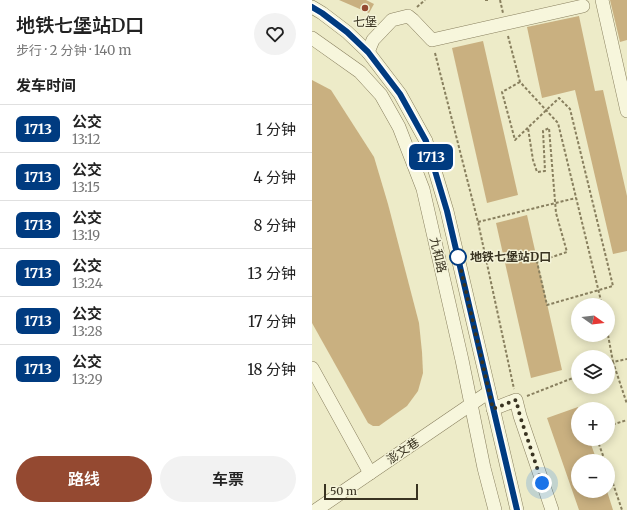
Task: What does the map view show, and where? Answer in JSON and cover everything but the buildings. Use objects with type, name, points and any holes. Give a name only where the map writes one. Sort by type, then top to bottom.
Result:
[{"type":"street","points":[[602,0],[627,111]]},
{"type":"street","points":[[368,52],[373,40],[392,20],[408,16],[432,40],[583,6]]},
{"type":"street","name":"九和路","points":[[312,7],[347,32],[368,52],[400,94],[426,141],[447,211],[517,510]]},
{"type":"street","name":"九和路","points":[[312,38],[360,72],[381,95],[398,126],[423,189],[462,360],[484,468],[495,510]]},
{"type":"street","points":[[312,368],[370,473]]},
{"type":"street","name":"澎文巷","points":[[316,510],[489,392]]},
{"type":"street","points":[[493,409],[516,400],[552,510]]},
{"type":"path","points":[[505,23],[520,82],[558,123],[600,298]]},
{"type":"path","points":[[432,40],[478,222],[516,400],[571,379]]},
{"type":"path","points":[[520,82],[502,92],[515,140],[559,98],[570,109],[613,286],[547,305],[537,262],[567,252],[556,213],[549,128],[543,131],[545,171],[537,172],[533,160],[528,128]]},
{"type":"path","points":[[478,222],[576,198]]},
{"type":"path","points":[[615,362],[627,359]]},
{"type":"path","points":[[615,368],[627,404]]},
{"type":"path","points":[[615,424],[627,420]]},
{"type":"path","points":[[615,490],[622,510]]},
{"type":"bus line","name":"1713","points":[[312,7],[347,32],[368,52],[400,94],[426,141],[447,211],[517,510]]},
{"type":"place","name":"七堡","points":[[365,8]]},
{"type":"place","name":"地铁七堡站D口","points":[[458,257]]},
{"type":"route","points":[[458,257],[493,409],[516,400],[542,483]]}]
